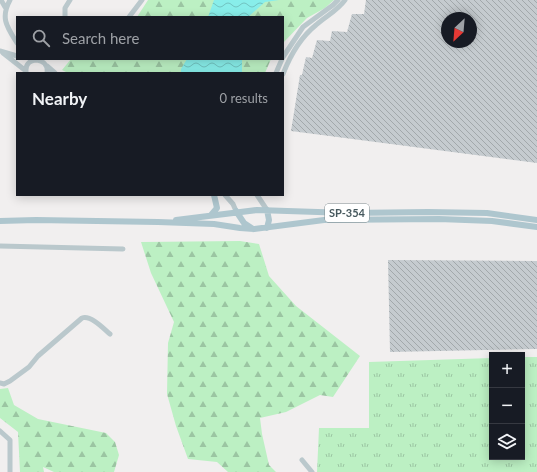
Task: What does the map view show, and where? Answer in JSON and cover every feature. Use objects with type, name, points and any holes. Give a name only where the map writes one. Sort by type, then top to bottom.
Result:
[{"type":"main road","points":[[210,215],[217,208],[214,196]]},
{"type":"main road","points":[[267,210],[269,220],[267,228]]},
{"type":"main road","name":"SP-354","points":[[158,222],[236,211],[267,210],[348,213],[487,213],[537,220]]},
{"type":"main road","points":[[236,211],[244,223],[254,229]]},
{"type":"main road","name":"SP-354","points":[[0,221],[36,220],[158,222],[214,224],[254,229],[324,220],[439,219],[492,221],[537,227]]},
{"type":"street","points":[[1,0],[5,7]]},
{"type":"street","points":[[10,0],[5,7],[4,19],[15,39]]},
{"type":"street","points":[[65,16],[65,8],[70,0]]},
{"type":"street","points":[[130,16],[142,0]]},
{"type":"street","points":[[284,55],[303,27],[333,6],[338,0]]},
{"type":"street","points":[[284,72],[288,61],[303,39],[317,24],[340,7],[344,0]]},
{"type":"street","points":[[2,52],[16,56]]},
{"type":"street","points":[[2,52],[26,72]]},
{"type":"street","points":[[26,72],[29,60],[40,60],[54,72]]},
{"type":"street","points":[[276,72],[281,60]]},
{"type":"street","points":[[46,66],[47,72]]},
{"type":"street","points":[[227,196],[236,211]]},
{"type":"street","points":[[258,196],[267,210]]},
{"type":"street","points":[[0,246],[123,249]]},
{"type":"street","points":[[0,383],[4,384],[10,381],[29,367],[38,356],[82,318],[86,317],[92,319],[110,334]]},
{"type":"street","points":[[0,431],[10,440],[10,472]]},
{"type":"street","points":[[302,460],[312,472]]},
{"type":"green space","points":[[148,0],[334,0],[325,8],[307,18],[284,42],[284,16],[138,16]]},
{"type":"green space","points":[[70,60],[271,60],[265,72],[66,72],[62,70]]},
{"type":"green space","points":[[240,241],[259,244],[269,276],[296,306],[360,356],[333,397],[320,395],[286,412],[260,418],[269,465],[276,472],[228,472],[217,462],[188,459],[176,426],[167,394],[168,343],[174,322],[151,273],[141,242]]},
{"type":"green space","points":[[525,357],[537,357],[537,472],[317,472],[319,428],[369,428],[369,362],[489,358],[489,460],[525,460]]},
{"type":"green space","points":[[8,388],[14,405],[38,419],[106,433],[115,442],[119,455],[114,472],[54,472],[43,467],[44,472],[20,472],[18,432],[0,418],[0,389]]},
{"type":"water","points":[[214,0],[279,0],[265,2],[249,16],[208,16]]},
{"type":"water","points":[[186,60],[242,60],[242,72],[181,72],[181,69]]},
{"type":"building","points":[[366,0],[537,0],[537,163],[291,131],[300,75],[302,75],[306,57],[312,58],[317,40],[330,41],[332,31],[347,32],[352,14],[364,14]]},
{"type":"building","points":[[388,260],[537,261],[537,349],[390,352]]}]
